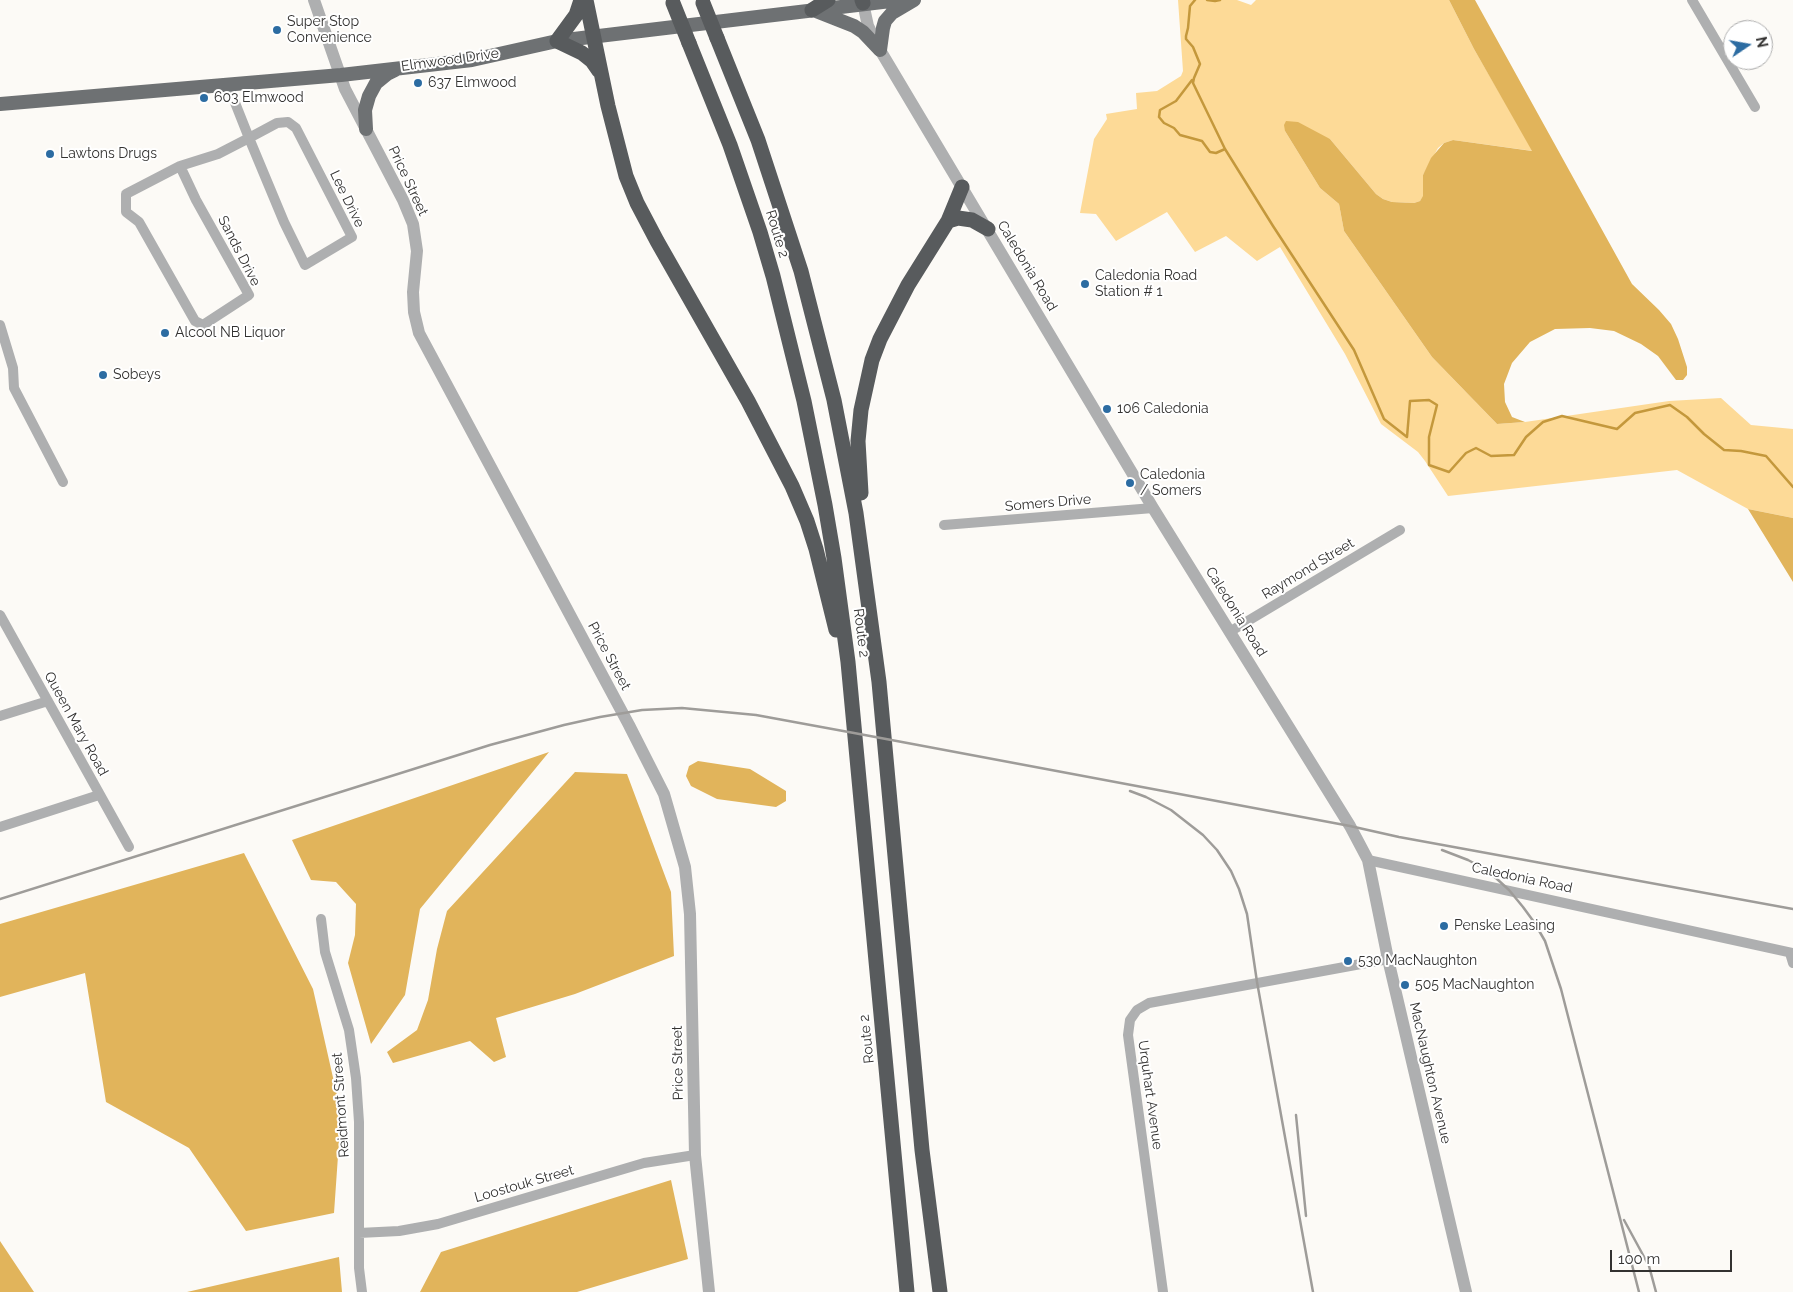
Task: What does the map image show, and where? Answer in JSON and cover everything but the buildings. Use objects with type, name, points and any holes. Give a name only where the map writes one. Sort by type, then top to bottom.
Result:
[{"type":"highway","points":[[581,0],[576,15],[557,41],[592,60],[601,73]]},
{"type":"highway","points":[[586,0],[618,146],[626,176],[637,203],[774,448],[807,521],[825,580],[836,630],[842,673],[852,712]]},
{"type":"highway","points":[[812,10],[828,0]]},
{"type":"highway","name":"Route 2","points":[[672,1],[716,108],[746,190],[771,267],[808,420],[833,549],[848,662],[907,1292]]},
{"type":"highway","name":"Route 2","points":[[703,1],[758,140],[803,280],[832,391],[856,513],[880,692],[922,1150],[940,1292]]},
{"type":"highway","points":[[865,579],[867,543],[858,441],[866,382],[880,339],[903,293],[948,221],[962,187]]},
{"type":"highway","points":[[948,221],[958,218],[972,220],[988,230]]},
{"type":"main road","name":"Elmwood Drive","points":[[0,104],[341,75],[472,60],[557,41],[812,10],[863,1],[899,0]]},
{"type":"main road","points":[[880,50],[885,21],[892,14],[914,0]]},
{"type":"main road","points":[[812,10],[854,26],[863,32],[880,50]]},
{"type":"main road","points":[[366,130],[365,110],[368,96],[376,84],[387,74],[400,68]]},
{"type":"street","name":"Price Street","points":[[314,0],[345,89],[403,200],[412,224],[417,251],[413,298],[419,333],[664,794],[684,867],[690,914],[695,1155],[709,1292]]},
{"type":"street","points":[[1692,0],[1755,107]]},
{"type":"street","name":"Caledonia Road","points":[[863,1],[868,26],[880,50],[1153,508],[1350,826],[1368,860],[1792,956]]},
{"type":"street","points":[[180,166],[218,154],[249,138],[228,85]]},
{"type":"street","name":"Lee Drive","points":[[288,122],[296,128],[352,237],[306,265],[284,222],[249,138],[277,124],[288,122]]},
{"type":"street","name":"Sands Drive","points":[[180,166],[196,200],[249,296],[203,325],[195,321],[139,222],[126,212],[126,194],[180,166]]},
{"type":"street","points":[[0,325],[13,368],[14,388],[63,482]]},
{"type":"street","name":"Somers Drive","points":[[944,525],[1153,508]]},
{"type":"street","name":"Raymond Street","points":[[1231,632],[1400,530]]},
{"type":"street","name":"Queen Mary Road","points":[[0,615],[129,847]]},
{"type":"street","points":[[0,716],[48,701]]},
{"type":"street","points":[[0,827],[99,795]]},
{"type":"street","name":"MacNaughton Avenue","points":[[1368,860],[1388,960],[1466,1292]]},
{"type":"street","name":"Reidmont Street","points":[[321,919],[325,952],[349,1030],[356,1078],[359,1122],[359,1268],[362,1292]]},
{"type":"street","name":"Urquhart Avenue","points":[[1163,1292],[1128,1035],[1130,1020],[1137,1010],[1149,1003],[1388,960]]},
{"type":"street","name":"Loostouk Street","points":[[359,1233],[399,1231],[438,1224],[644,1163],[695,1155]]},
{"type":"shaded area","points":[[1178,0],[1237,0],[1251,5],[1256,0],[1449,0],[1474,49],[1533,151],[1453,140],[1444,143],[1438,148],[1423,175],[1423,197],[1420,201],[1414,203],[1392,202],[1376,194],[1330,139],[1285,131],[1320,188],[1339,204],[1344,231],[1432,357],[1497,424],[1525,422],[1669,401],[1721,398],[1751,425],[1793,429],[1793,518],[1748,509],[1677,470],[1448,496],[1418,452],[1381,424],[1345,354],[1280,247],[1257,261],[1226,236],[1195,252],[1167,212],[1116,241],[1096,214],[1080,213],[1094,139],[1107,119],[1106,114],[1137,109],[1136,93],[1157,91],[1181,76],[1183,71]]},
{"type":"shaded area","points":[[1449,0],[1475,0],[1632,284],[1671,324],[1687,367],[1687,375],[1683,380],[1676,380],[1658,356],[1641,344],[1614,331],[1590,328],[1555,329],[1530,342],[1512,363],[1504,384],[1505,402],[1512,417],[1525,422],[1497,424],[1432,357],[1344,231],[1339,204],[1320,188],[1285,131],[1284,125],[1286,121],[1298,122],[1330,139],[1376,194],[1392,202],[1414,203],[1420,201],[1423,196],[1423,175],[1431,158],[1444,143],[1453,140],[1532,151],[1474,49]]},
{"type":"shaded area","points":[[1748,509],[1793,518],[1793,582]]},
{"type":"shaded area","points":[[549,752],[420,909],[405,995],[371,1044],[348,963],[355,935],[356,904],[336,882],[311,880],[292,840]]},
{"type":"shaded area","points":[[698,761],[750,769],[786,791],[786,801],[776,807],[717,799],[691,786],[686,776],[689,766]]},
{"type":"shaded area","points":[[575,772],[627,774],[671,892],[674,956],[575,994],[496,1018],[506,1057],[494,1062],[470,1041],[393,1063],[387,1052],[417,1030],[428,1000],[437,949],[447,911]]},
{"type":"shaded area","points":[[244,853],[313,989],[341,1113],[334,1213],[246,1231],[189,1148],[106,1102],[85,973],[0,997],[0,924]]},
{"type":"shaded area","points":[[671,1180],[688,1259],[577,1292],[420,1292],[441,1252]]},
{"type":"shaded area","points":[[0,1241],[34,1292],[0,1292]]},
{"type":"shaded area","points":[[339,1257],[342,1292],[187,1292]]},
{"type":"waterway","points":[[1195,0],[1190,6],[1186,36],[1200,64],[1193,83],[1225,149],[1354,350],[1384,419],[1407,437],[1410,401],[1429,400],[1437,405],[1429,437],[1429,465],[1449,472],[1466,453],[1476,448],[1491,456],[1514,455],[1526,437],[1543,422],[1562,416],[1617,429],[1635,413],[1670,405],[1687,417],[1724,450],[1766,456],[1793,487]]},
{"type":"waterway","points":[[1207,0],[1220,0]]},
{"type":"waterway","points":[[1192,80],[1176,101],[1160,110],[1159,117],[1180,135],[1202,141],[1210,152],[1216,153],[1225,149]]},
{"type":"railway","points":[[0,899],[490,745],[600,717],[642,710],[682,708],[756,715],[1350,826],[1399,837],[1793,909]]},
{"type":"railway","points":[[1130,791],[1171,810],[1203,835],[1217,850],[1231,871],[1239,889],[1247,914],[1257,982],[1313,1292]]},
{"type":"railway","points":[[1442,850],[1468,860],[1483,868],[1497,879],[1523,907],[1545,941],[1561,989],[1639,1292]]},
{"type":"railway","points":[[1296,1115],[1306,1216]]},
{"type":"railway","points":[[1624,1220],[1649,1266],[1656,1292]]},
{"type":"place","name":"Super Stop Convenience","points":[[277,30]]},
{"type":"place","name":"637 Elmwood","points":[[418,83]]},
{"type":"place","name":"603 Elmwood","points":[[204,98]]},
{"type":"place","name":"Lawtons Drugs","points":[[50,154]]},
{"type":"place","name":"Caledonia Road Station # 1","points":[[1085,284]]},
{"type":"place","name":"Alcool NB Liquor","points":[[165,333]]},
{"type":"place","name":"Sobeys","points":[[103,375]]},
{"type":"place","name":"106 Caledonia","points":[[1107,409]]},
{"type":"place","name":"Caledonia / Somers","points":[[1130,483]]},
{"type":"place","name":"Penske Leasing","points":[[1444,926]]},
{"type":"place","name":"530 MacNaughton","points":[[1348,961]]},
{"type":"place","name":"505 MacNaughton","points":[[1405,985]]}]
